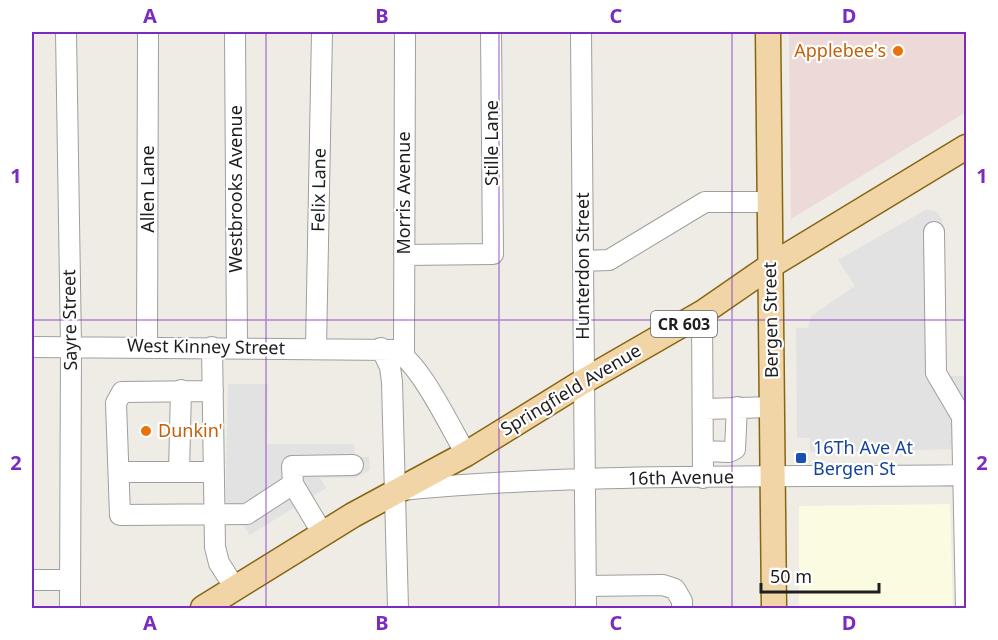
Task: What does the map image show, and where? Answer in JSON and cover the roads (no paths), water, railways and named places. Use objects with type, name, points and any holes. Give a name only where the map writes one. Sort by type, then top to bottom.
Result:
[{"type":"main road","name":"Bergen Street","points":[[768,32],[774,609]]},
{"type":"main road","name":"Springfield Avenue","points":[[203,609],[323,534],[466,454],[584,381],[702,313],[770,266],[966,147]]},
{"type":"street","name":"Sayre Street","points":[[66,32],[71,346],[70,609]]},
{"type":"street","name":"Allen Lane","points":[[147,346],[148,32]]},
{"type":"street","name":"Westbrooks Avenue","points":[[235,32],[237,347]]},
{"type":"street","name":"Felix Lane","points":[[316,348],[322,32]]},
{"type":"street","name":"Morris Avenue","points":[[404,354],[405,32]]},
{"type":"street","name":"Stille Lane","points":[[404,255],[493,254],[491,32]]},
{"type":"street","name":"Hunterdon Street","points":[[581,32],[586,609]]},
{"type":"street","points":[[583,261],[609,260],[705,202],[769,202]]},
{"type":"street","points":[[934,232],[936,373],[962,417],[966,609]]},
{"type":"street","points":[[702,313],[703,478]]},
{"type":"street","name":"West Kinney Street","points":[[32,347],[381,348]]},
{"type":"street","points":[[212,347],[215,548],[219,563],[235,588]]},
{"type":"street","points":[[381,348],[404,354],[416,368],[466,454]]},
{"type":"street","points":[[381,348],[390,367],[392,382],[397,491],[398,609]]},
{"type":"street","points":[[174,390],[179,472]]},
{"type":"street","points":[[213,391],[128,391],[119,397],[116,403],[120,515],[247,514],[293,484]]},
{"type":"street","points":[[704,451],[729,452],[735,449],[736,407]]},
{"type":"street","points":[[704,409],[772,407]]},
{"type":"street","points":[[323,534],[293,484],[292,466],[352,465]]},
{"type":"street","points":[[119,468],[214,472]]},
{"type":"street","name":"16th Avenue","points":[[397,491],[469,484],[584,480],[965,475]]},
{"type":"street","points":[[32,580],[70,580]]},
{"type":"street","points":[[586,586],[663,585],[675,589],[682,601],[682,609]]},
{"type":"place","name":"Applebee's","points":[[898,51]]},
{"type":"place","name":"Dunkin'","points":[[146,431]]},
{"type":"place","name":"16Th Ave At Bergen St","points":[[801,458]]}]
